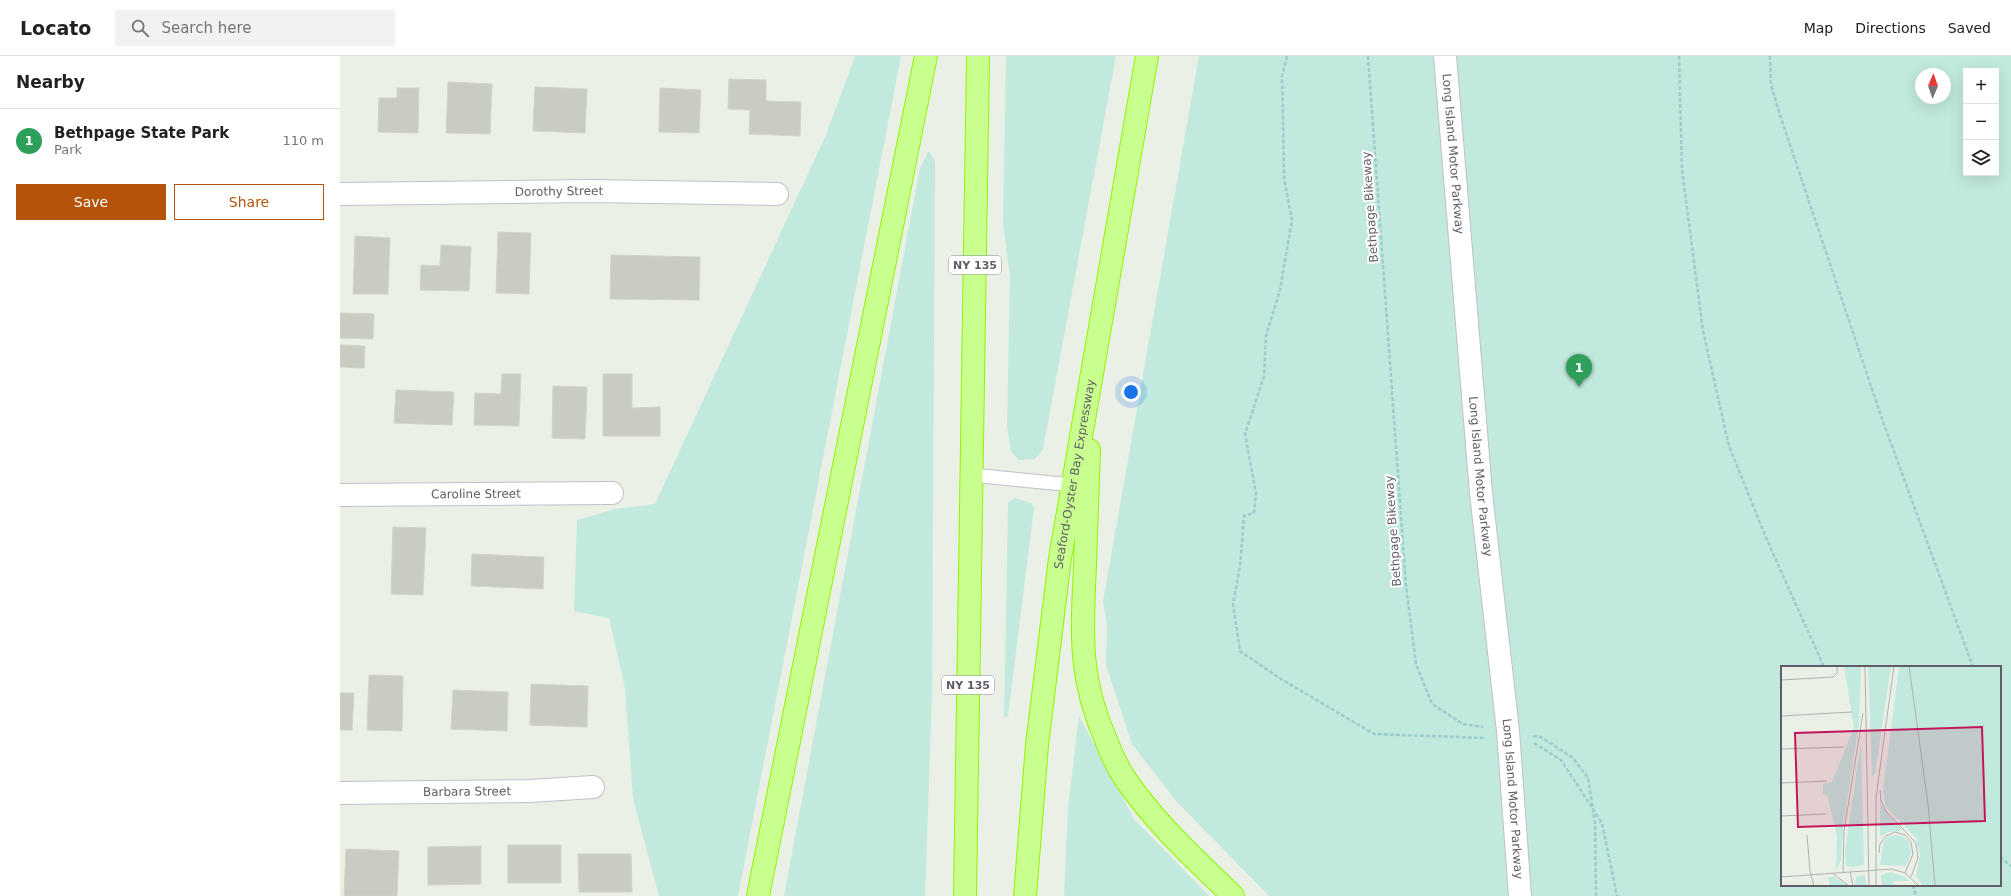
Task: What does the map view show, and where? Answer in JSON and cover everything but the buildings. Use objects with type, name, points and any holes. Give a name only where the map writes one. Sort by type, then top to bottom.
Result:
[{"type":"highway","points":[[758,896],[926,56]]},
{"type":"highway","name":"NY 135","points":[[965,896],[978,56]]},
{"type":"highway","name":"Seaford-Oyster Bay Expressway","points":[[1025,896],[1037,738],[1049,637],[1072,485],[1147,56]]},
{"type":"highway","points":[[1093,369],[1082,629],[1083,661],[1088,692],[1101,729],[1125,779],[1167,832],[1233,896]]},
{"type":"street","name":"Long Island Motor Parkway","points":[[1445,56],[1481,493],[1508,734],[1520,896]]},
{"type":"street","name":"Dorothy Street","points":[[340,194],[590,191],[777,194]]},
{"type":"street","name":"Caroline Street","points":[[340,496],[612,493]]},
{"type":"street","name":"Barbara Street","points":[[340,793],[530,791],[593,787]]},
{"type":"lane","points":[[972,475],[1072,485]]},
{"type":"path","points":[[1287,56],[1282,76],[1282,120],[1284,178],[1292,220],[1280,290],[1266,336],[1264,376],[1245,434],[1256,493],[1254,513],[1244,516],[1240,566],[1233,604],[1240,651],[1281,679],[1374,734],[1473,739],[1508,734],[1530,741],[1561,760],[1602,823],[1617,896]]},
{"type":"path","name":"Bethpage Bikeway","points":[[1368,56],[1406,586],[1416,664],[1432,704],[1463,724],[1508,734],[1541,737],[1573,758],[1588,778],[1595,823],[1596,896]]},
{"type":"path","points":[[1679,56],[1682,170],[1703,332],[1729,446],[1767,540],[1824,666]]},
{"type":"path","points":[[1770,56],[1771,85],[1782,120],[1881,416],[1973,666]]},
{"type":"path","points":[[2001,858],[2011,866]]},
{"type":"path","points":[[1913,886],[1916,896]]},
{"type":"shaded area","points":[[855,56],[901,56],[738,896],[659,896],[633,799],[625,688],[609,618],[574,611],[577,520],[615,509],[655,504],[826,135]]},
{"type":"shaded area","points":[[1006,56],[1116,56],[1043,449],[1035,459],[1018,460],[1011,451],[1007,427],[1010,276],[1003,223]]},
{"type":"shaded area","points":[[1199,56],[2011,56],[2011,896],[1269,896],[1177,802],[1132,744],[1106,665],[1107,624],[1103,602]]},
{"type":"shaded area","points":[[929,151],[935,162],[932,697],[925,896],[784,896],[920,168]]},
{"type":"shaded area","points":[[1015,498],[1031,503],[1034,508],[1008,716],[1004,718],[1008,503]]},
{"type":"shaded area","points":[[1079,716],[1134,819],[1209,896],[1064,896],[1068,808]]},
{"type":"place","name":"Bethpage State Park","points":[[1579,387]]}]
